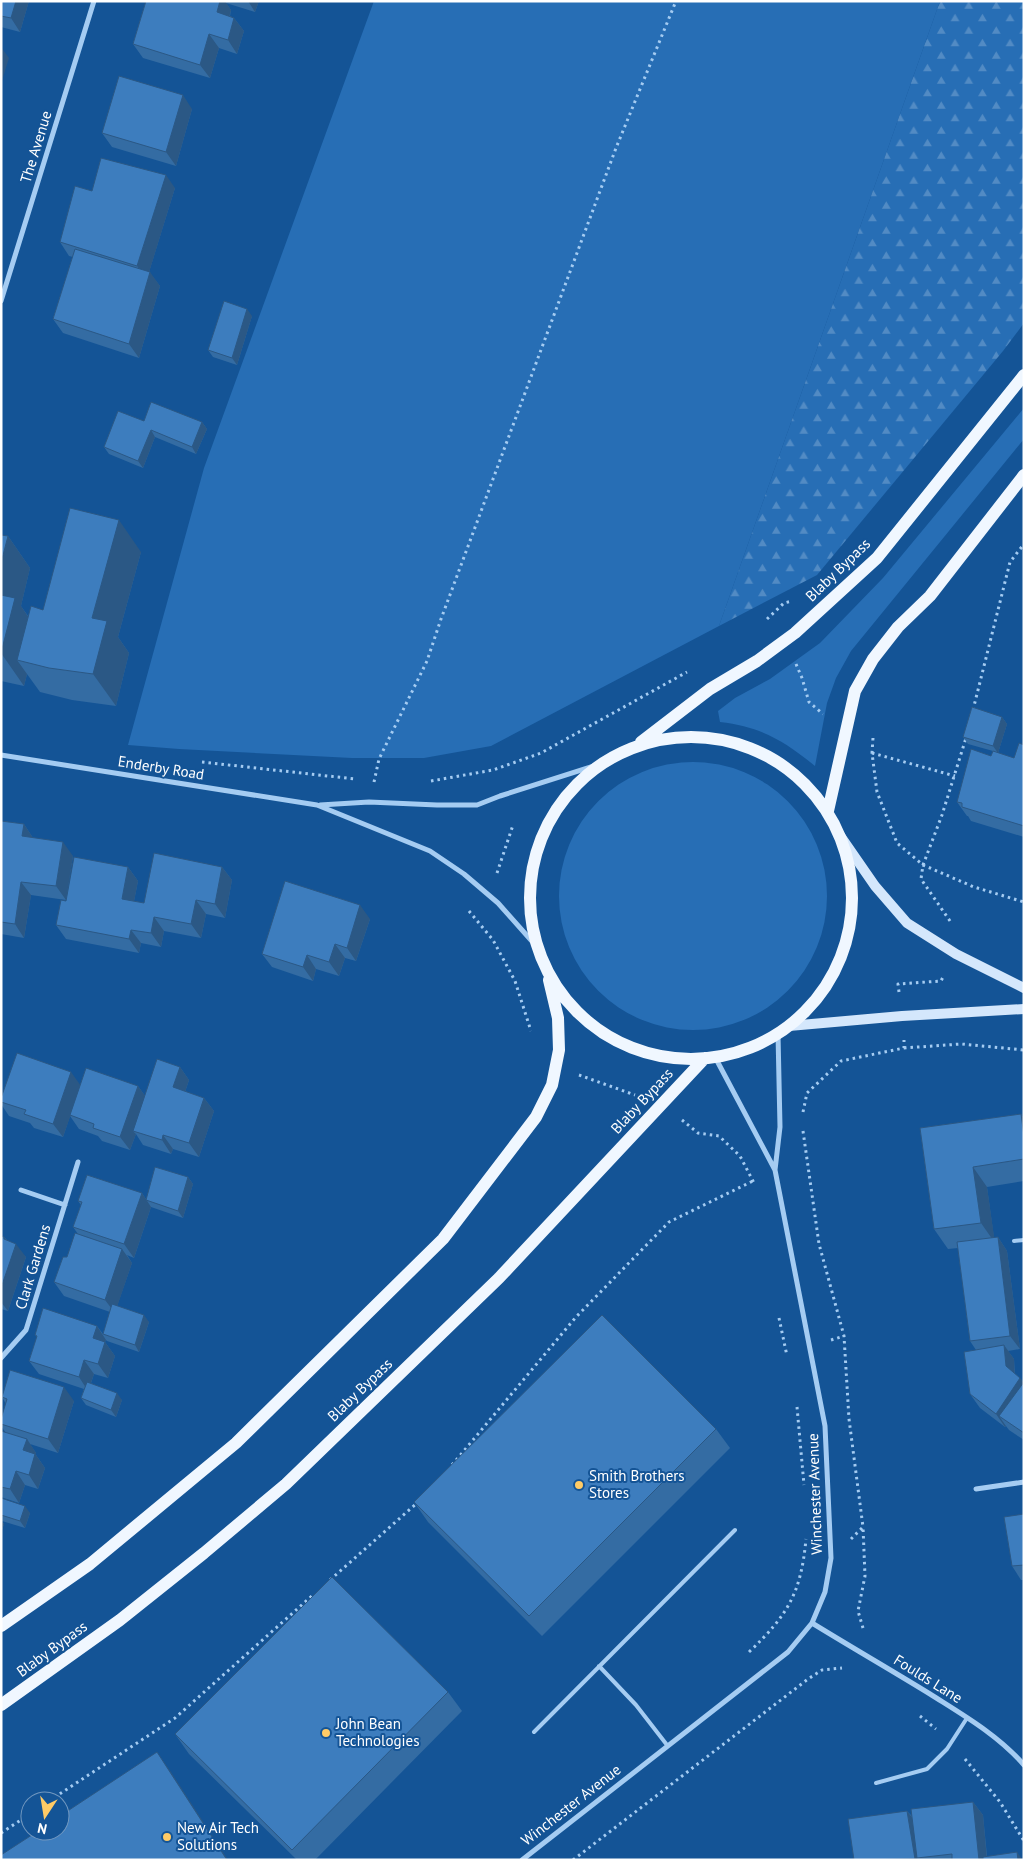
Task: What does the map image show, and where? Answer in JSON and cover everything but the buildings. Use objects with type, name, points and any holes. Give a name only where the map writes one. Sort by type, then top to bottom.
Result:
[{"type":"main road","name":"Blaby Bypass","points":[[636,746],[710,689],[757,661],[795,633],[877,558],[1024,375]]},
{"type":"main road","points":[[828,811],[840,762],[846,723],[855,691],[873,658],[898,627],[930,596],[1024,475]]},
{"type":"main road","points":[[1,1626],[90,1564],[228,1450],[443,1239],[536,1117],[552,1085],[559,1050],[558,1018],[547,970],[538,948],[531,919],[531,876],[536,851],[545,830],[559,805],[574,787],[600,764],[636,746],[679,737],[710,738],[732,742],[761,752],[787,768],[809,787],[828,811],[848,860],[853,888],[852,915],[846,942],[837,967],[823,991],[806,1011],[778,1034],[746,1049],[710,1058],[656,1055],[628,1046],[608,1035],[576,1011],[560,991],[547,970]]},
{"type":"main road","points":[[839,834],[875,886],[907,923],[956,954],[1024,988]]},
{"type":"main road","points":[[789,1026],[902,1016],[1024,1009]]},
{"type":"main road","name":"Blaby Bypass","points":[[1,1705],[120,1620],[286,1484],[499,1278],[710,1058]]},
{"type":"street","name":"The Avenue","points":[[1,301],[94,1]]},
{"type":"street","name":"Enderby Road","points":[[1,755],[317,805],[369,802],[437,806],[477,805],[600,764]]},
{"type":"street","name":"Enderby Road","points":[[317,805],[430,851],[464,874],[498,903],[538,948]]},
{"type":"street","name":"Winchester Avenue","points":[[522,1860],[788,1652],[812,1623],[825,1592],[831,1558],[825,1426],[775,1170],[780,1127],[778,1034]]},
{"type":"street","name":"Winchester Avenue","points":[[710,1058],[775,1170]]},
{"type":"street","name":"Clark Gardens","points":[[1,1358],[26,1330],[78,1162]]},
{"type":"street","points":[[21,1190],[65,1205]]},
{"type":"street","points":[[976,1489],[1024,1482]]},
{"type":"street","name":"Foulds Lane","points":[[812,1623],[967,1718],[1010,1750],[1024,1766]]},
{"type":"lane","points":[[1014,1241],[1024,1240]]},
{"type":"lane","points":[[534,1732],[735,1530]]},
{"type":"lane","points":[[599,1666],[636,1705],[667,1745]]},
{"type":"lane","points":[[876,1783],[927,1769],[950,1744],[967,1718]]},
{"type":"path","points":[[369,802],[380,759],[428,661],[444,609],[616,148],[676,1]]},
{"type":"path","points":[[972,714],[1010,562],[1024,544]]},
{"type":"path","points":[[795,660],[808,702],[824,716]]},
{"type":"path","points":[[429,782],[493,770],[542,753],[695,668]]},
{"type":"path","points":[[873,730],[872,753],[877,792],[897,843],[923,865],[974,887],[1024,902]]},
{"type":"path","points":[[954,927],[921,880],[923,865],[955,776],[967,732]]},
{"type":"path","points":[[872,753],[955,776]]},
{"type":"path","points":[[196,762],[382,782]]},
{"type":"path","points":[[497,873],[513,826]]},
{"type":"path","points":[[469,911],[493,940],[515,982],[532,1034]]},
{"type":"path","points":[[899,995],[898,984],[941,980],[945,973]]},
{"type":"path","points":[[903,1036],[904,1048]]},
{"type":"path","points":[[801,1120],[807,1093],[841,1061],[904,1048],[961,1044],[1024,1050]]},
{"type":"path","points":[[580,1076],[643,1098]]},
{"type":"path","points":[[803,1130],[819,1244],[844,1336],[849,1419],[863,1527],[865,1576],[858,1611],[859,1620],[864,1630]]},
{"type":"path","points":[[698,1133],[719,1136],[740,1156],[753,1182]]},
{"type":"path","points":[[446,1472],[576,1317],[669,1222],[775,1170]]},
{"type":"path","points":[[797,1406],[804,1492]]},
{"type":"path","points":[[323,1586],[420,1501]]},
{"type":"path","points":[[831,1558],[863,1527]]},
{"type":"path","points":[[749,1653],[779,1622],[794,1597],[800,1578],[806,1538]]},
{"type":"path","points":[[64,1791],[175,1718],[316,1593]]},
{"type":"path","points":[[573,1860],[808,1679],[822,1670],[836,1667],[846,1668]]},
{"type":"path","points":[[919,1715],[962,1756],[1000,1802],[1024,1842]]},
{"type":"path","points":[[1,1833],[20,1821]]},
{"type":"green space","points":[[374,1],[940,1],[719,626],[491,746],[424,758],[352,758],[128,745],[204,468]]},
{"type":"green space","points":[[940,1],[1024,1],[1024,323],[1003,351],[817,575],[719,626]]},
{"type":"green space","points":[[1024,408],[1024,439],[851,651],[836,678],[827,703],[815,766],[771,736],[748,727],[720,722],[718,711],[735,698],[770,679],[820,643],[883,578]]},
{"type":"green space","points":[[680,762],[706,762],[732,767],[756,777],[768,784],[788,801],[805,821],[822,857],[827,883],[827,909],[822,935],[805,971],[788,991],[768,1008],[732,1025],[706,1030],[680,1030],[654,1025],[630,1015],[608,1000],[589,981],[574,959],[564,935],[559,909],[559,883],[564,857],[574,833],[589,811],[608,792],[630,777],[654,767]]},
{"type":"place","name":"Smith Brothers Stores","points":[[579,1485]]},
{"type":"place","name":"John Bean Technologies","points":[[326,1733]]},
{"type":"place","name":"New Air Tech Solutions","points":[[167,1837]]}]
